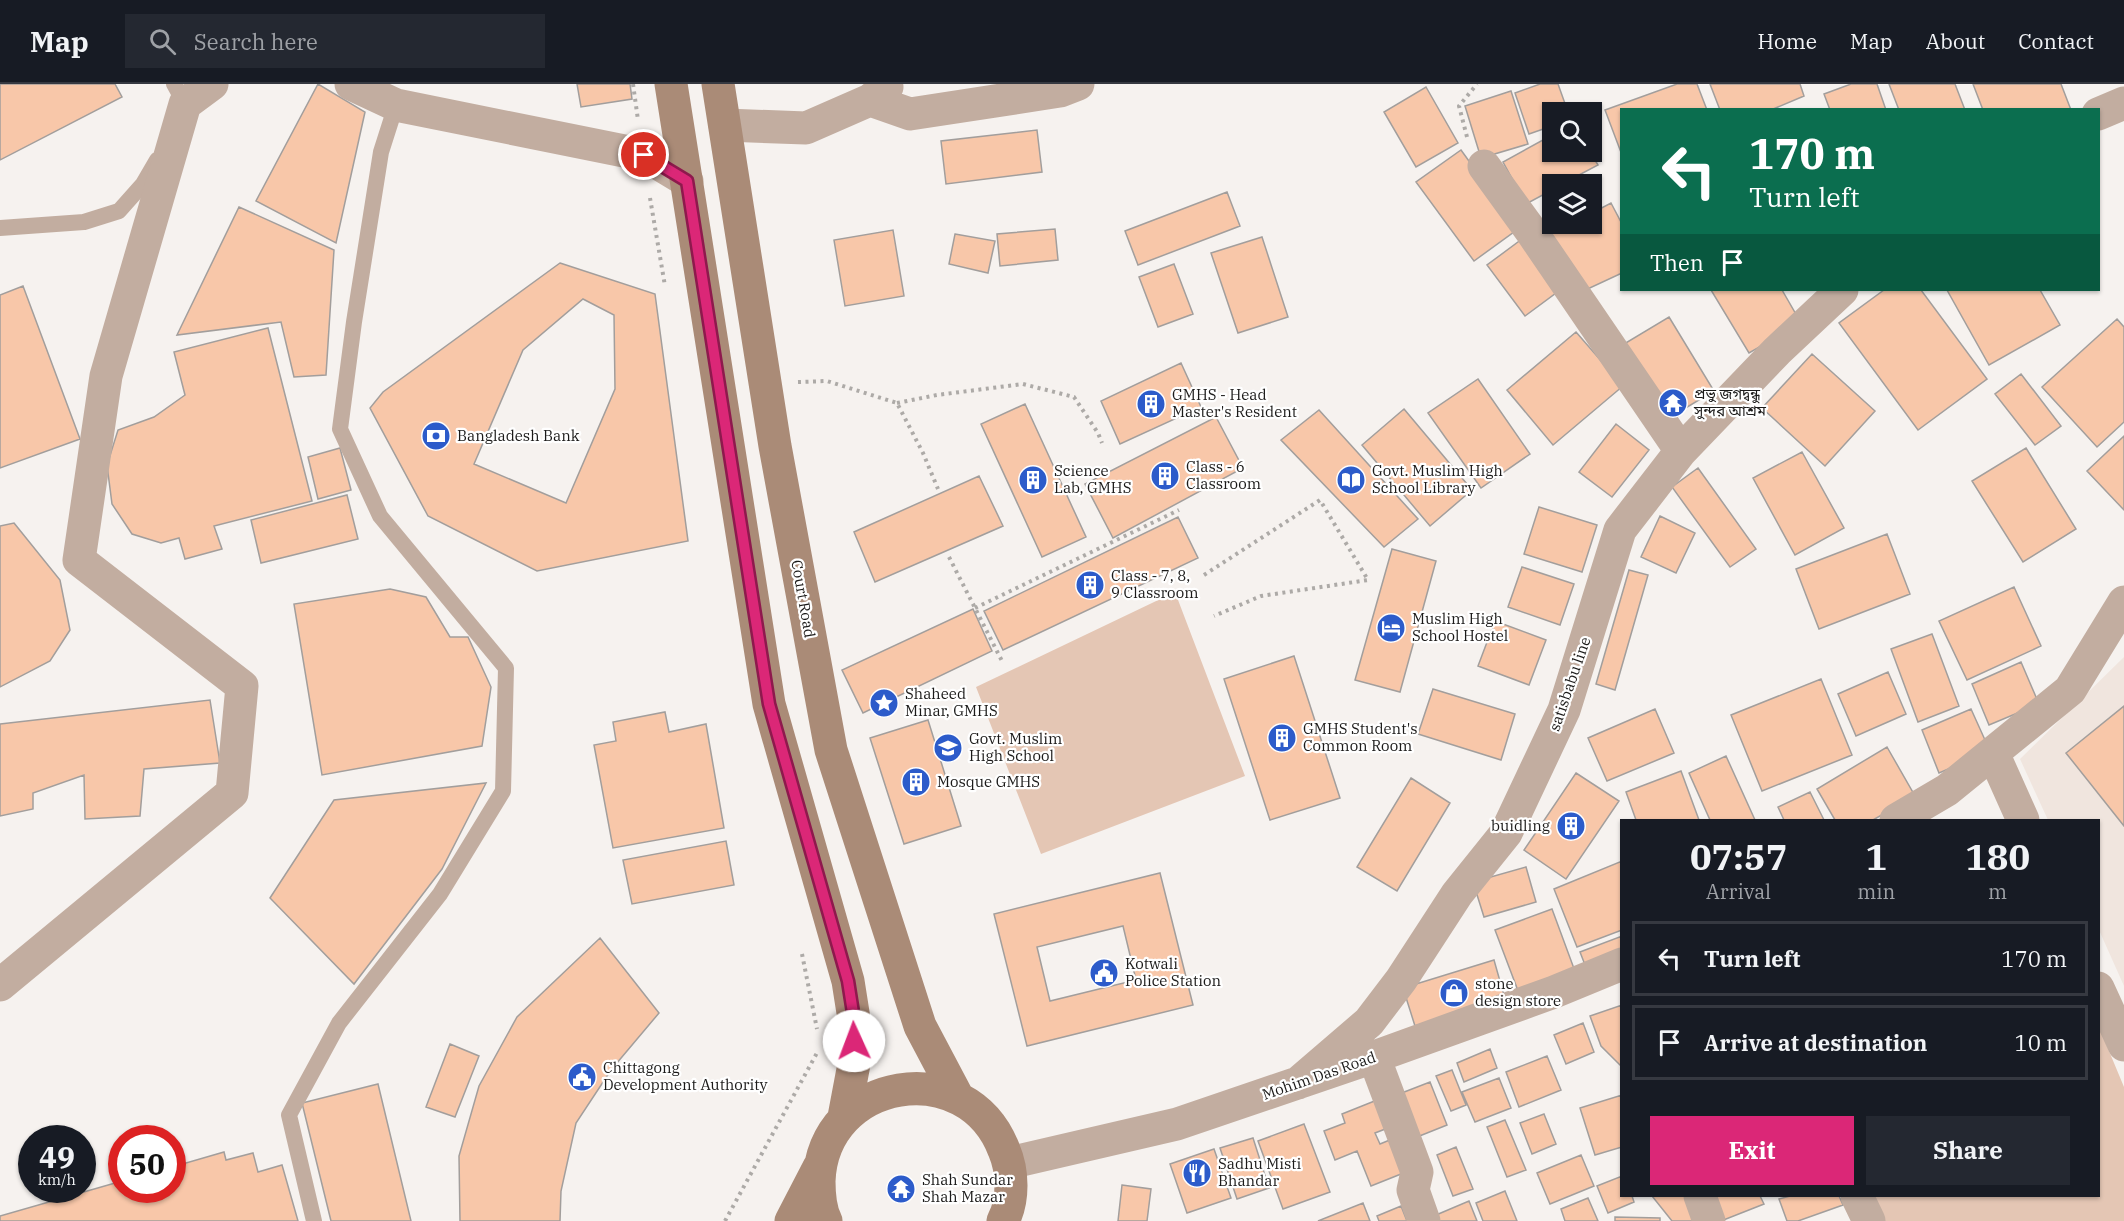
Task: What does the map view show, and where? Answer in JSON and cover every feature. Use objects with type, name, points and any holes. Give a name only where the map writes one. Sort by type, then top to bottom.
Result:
[{"type":"main road","points":[[671,84],[769,704],[848,981],[854,1019],[854,1064],[844,1117],[829,1140],[820,1166],[791,1221]]},
{"type":"main road","name":"Court Road","points":[[718,84],[775,446],[831,750],[920,1026],[957,1096]]},
{"type":"main road","points":[[844,1117],[878,1094],[918,1087],[957,1096],[981,1113],[999,1136],[1009,1163],[1011,1190],[1005,1220]]},
{"type":"main road","points":[[820,1166],[819,1192],[826,1221]]},
{"type":"street","points":[[0,985],[232,793],[242,686],[79,560],[106,376],[180,94],[212,84]]},
{"type":"street","points":[[351,84],[396,105],[644,155],[687,181]]},
{"type":"street","points":[[725,125],[806,128],[880,92],[910,114],[1060,91],[1078,84]]},
{"type":"street","points":[[2100,113],[2124,103]]},
{"type":"street","points":[[1484,166],[1681,451]]},
{"type":"street","name":"satisbabu line","points":[[1298,1083],[1369,1022],[1401,980],[1457,894],[1506,833],[1564,710],[1620,530],[1681,451],[1777,351],[1841,291]]},
{"type":"street","points":[[1898,819],[1947,790],[2070,690],[2124,602]]},
{"type":"street","points":[[1993,753],[2023,819]]},
{"type":"street","name":"Mohim Das Road","points":[[1009,1163],[1177,1124],[1374,1057],[1554,992],[1620,965]]},
{"type":"street","points":[[2100,992],[2124,1045]]},
{"type":"street","points":[[1374,1057],[1417,1172],[1413,1190],[1424,1221]]},
{"type":"street","points":[[1700,1197],[1709,1221]]},
{"type":"street","points":[[1857,1197],[1869,1221]]},
{"type":"lane","points":[[0,228],[84,222],[119,211],[143,184],[163,150],[180,94]]},
{"type":"lane","points":[[315,1221],[289,1115],[339,1023],[440,894],[503,791],[506,668],[380,516],[340,429],[354,322],[381,152],[396,105]]},
{"type":"path","points":[[1477,84],[1459,106],[1470,146],[1484,166]]},
{"type":"path","points":[[793,382],[827,381],[897,404],[937,395],[1023,384],[1074,397],[1102,443]]},
{"type":"path","points":[[897,404],[923,453],[938,489]]},
{"type":"path","points":[[1204,575],[1320,500],[1368,580],[1261,597],[1214,616]]},
{"type":"path","points":[[975,608],[1179,510]]},
{"type":"path","points":[[949,557],[1003,663]]},
{"type":"shaded area","points":[[1175,592],[1245,776],[1041,854],[976,687]]},
{"type":"shaded area","points":[[2124,657],[2124,986],[2100,932],[2100,819],[2048,819],[2020,759]]},
{"type":"shaded area","points":[[2100,1029],[2124,1087],[2124,1221],[1879,1221],[1867,1197],[2100,1197]]},
{"type":"building","points":[[0,84],[115,84],[122,97],[0,160]]},
{"type":"building","points":[[318,84],[365,112],[336,243],[256,201]]},
{"type":"building","points":[[577,84],[630,84],[632,99],[581,107]]},
{"type":"building","points":[[1540,84],[1558,84],[1564,102],[1542,102],[1542,129],[1529,134],[1515,93]]},
{"type":"building","points":[[1677,84],[1697,84],[1706,108],[1620,108],[1620,150],[1605,110]]},
{"type":"building","points":[[1710,84],[1800,84],[1804,96],[1776,108],[1719,108]]},
{"type":"building","points":[[1851,84],[1877,84],[1885,108],[1829,108],[1824,94]]},
{"type":"building","points":[[1889,84],[1955,84],[1964,108],[1898,108]]},
{"type":"building","points":[[1973,84],[2061,84],[2070,108],[1982,108]]},
{"type":"building","points":[[1426,87],[1458,143],[1416,167],[1384,112]]},
{"type":"building","points":[[1511,91],[1528,144],[1481,158],[1465,106]]},
{"type":"building","points":[[1037,130],[1042,172],[946,184],[941,141]]},
{"type":"building","points":[[1542,141],[1542,162],[1596,162],[1598,165],[1581,174],[1542,174],[1542,195],[1526,204],[1503,162]]},
{"type":"building","points":[[1461,150],[1518,229],[1474,261],[1416,182]]},
{"type":"building","points":[[1227,192],[1240,226],[1138,265],[1125,231]]},
{"type":"building","points":[[1611,203],[1620,220],[1620,274],[1579,293],[1549,234],[1602,234],[1602,208]]},
{"type":"building","points":[[239,207],[334,250],[326,375],[294,377],[281,322],[177,335]]},
{"type":"building","points":[[1055,229],[1058,260],[1000,266],[997,234]]},
{"type":"building","points":[[893,230],[904,296],[845,306],[834,240]]},
{"type":"building","points":[[955,234],[995,241],[988,273],[949,264]]},
{"type":"building","points":[[1262,237],[1288,317],[1238,333],[1211,253]]},
{"type":"building","points":[[1522,239],[1560,290],[1525,316],[1487,265]]},
{"type":"building","name":"Bangladesh Bank","points":[[560,263],[655,294],[688,541],[537,571],[428,516],[370,408],[383,392]],"holes":[[[583,299],[614,315],[615,389],[566,503],[474,464],[523,350]]]},
{"type":"building","points":[[1174,264],[1193,314],[1158,327],[1139,277]]},
{"type":"building","points":[[23,286],[80,439],[0,468],[0,295]]},
{"type":"building","points":[[1712,291],[1783,291],[1801,323],[1749,353]]},
{"type":"building","points":[[1883,291],[1922,291],[1987,379],[1918,430],[1839,323]]},
{"type":"building","points":[[1948,291],[2041,291],[2060,325],[1989,365]]},
{"type":"building","points":[[1669,317],[1714,391],[1669,418],[1624,344]]},
{"type":"building","points":[[2117,319],[2124,327],[2124,422],[2097,447],[2042,387]]},
{"type":"building","points":[[268,328],[312,501],[214,526],[222,549],[185,559],[179,538],[161,543],[132,534],[112,504],[107,465],[118,430],[154,417],[185,395],[174,352]]},
{"type":"building","points":[[1576,332],[1623,386],[1553,445],[1507,390]]},
{"type":"building","points":[[1812,354],[1875,411],[1825,466],[1762,408]]},
{"type":"building","name":"GMHS - Head Master's Resident","points":[[1181,363],[1201,407],[1120,444],[1101,401]]},
{"type":"building","points":[[2021,374],[2061,426],[2035,445],[1995,394]]},
{"type":"building","points":[[1478,379],[1530,454],[1481,488],[1428,413]]},
{"type":"building","name":"Science Lab, GMHS","points":[[1025,404],[1086,537],[1042,557],[981,424]]},
{"type":"building","points":[[1404,409],[1472,490],[1430,526],[1362,445]]},
{"type":"building","name":"Govt. Muslim High School Library","points":[[1319,410],[1418,519],[1384,547],[1281,440]]},
{"type":"building","name":"Class - 6 Classroom","points":[[1216,417],[1243,468],[1113,538],[1085,484]]},
{"type":"building","points":[[1616,424],[1649,450],[1612,497],[1579,472]]},
{"type":"building","points":[[2124,436],[2124,510],[2087,471]]},
{"type":"building","points":[[340,448],[351,490],[318,499],[308,457]]},
{"type":"building","points":[[2026,448],[2076,529],[2023,562],[1972,481]]},
{"type":"building","points":[[1802,452],[1844,528],[1795,555],[1753,478]]},
{"type":"building","points":[[1698,468],[1756,549],[1730,567],[1672,487]]},
{"type":"building","points":[[979,476],[1003,526],[875,582],[854,532]]},
{"type":"building","points":[[347,495],[358,539],[261,563],[251,520]]},
{"type":"building","points":[[1539,507],[1597,525],[1582,572],[1524,554]]},
{"type":"building","points":[[1660,516],[1695,533],[1676,573],[1641,557]]},
{"type":"building","name":"Class - 7, 8, 9 Classroom","points":[[1178,517],[1198,558],[1003,650],[984,611]]},
{"type":"building","points":[[14,523],[60,580],[70,630],[50,661],[0,687],[0,526]]},
{"type":"building","points":[[1887,534],[1910,594],[1819,629],[1796,569]]},
{"type":"building","points":[[1392,549],[1436,561],[1400,692],[1355,680]]},
{"type":"building","points":[[1522,567],[1574,584],[1560,625],[1508,607]]},
{"type":"building","points":[[1629,570],[1648,575],[1615,690],[1596,684]]},
{"type":"building","points":[[2014,587],[2041,646],[1967,680],[1939,621]]},
{"type":"building","points":[[390,589],[426,597],[450,637],[468,637],[491,687],[482,746],[322,775],[294,604]]},
{"type":"building","points":[[973,609],[992,651],[863,713],[842,670]]},
{"type":"building","points":[[1495,621],[1546,640],[1529,685],[1478,666]]},
{"type":"building","points":[[1932,634],[1959,706],[1918,722],[1891,649]]},
{"type":"building","name":"GMHS Student's Common Room","points":[[1294,656],[1340,798],[1270,820],[1224,679]]},
{"type":"building","points":[[2021,662],[2039,704],[1989,725],[1972,684]]},
{"type":"building","points":[[1888,672],[1906,714],[1856,736],[1838,694]]},
{"type":"building","points":[[1821,679],[1852,755],[1762,791],[1731,715]]},
{"type":"building","points":[[1433,689],[1515,714],[1501,760],[1418,734]]},
{"type":"building","points":[[210,700],[220,763],[144,769],[140,816],[85,819],[84,775],[33,793],[33,809],[0,816],[0,724]]},
{"type":"building","points":[[2124,706],[2124,826],[2066,753]]},
{"type":"building","points":[[1655,709],[1674,753],[1607,781],[1588,738]]},
{"type":"building","points":[[1971,709],[1990,751],[1939,773],[1922,730]]},
{"type":"building","points":[[665,712],[669,732],[706,724],[724,828],[613,848],[594,745],[616,741],[613,722]]},
{"type":"building","name":"Mosque GMHS","points":[[928,720],[961,826],[904,844],[870,738]]},
{"type":"building","points":[[1887,747],[1915,796],[1875,819],[1834,819],[1817,789]]},
{"type":"building","points":[[1726,756],[1755,819],[1710,819],[1689,773]]},
{"type":"building","points":[[1681,771],[1699,819],[1636,819],[1626,792]]},
{"type":"building","name":"buidling","points":[[1576,773],[1619,801],[1566,879],[1524,850]]},
{"type":"building","points":[[1411,778],[1450,803],[1397,891],[1357,867]]},
{"type":"building","points":[[486,783],[442,869],[354,984],[270,898],[334,800]]},
{"type":"building","points":[[1810,792],[1824,819],[1784,819],[1778,807]]},
{"type":"building","points":[[726,841],[734,885],[632,904],[623,860]]},
{"type":"building","points":[[1620,862],[1620,931],[1577,947],[1554,889]]},
{"type":"building","points":[[1526,867],[1536,902],[1484,917],[1473,882]]},
{"type":"building","points":[[1160,873],[1193,1005],[1027,1046],[994,914]],"holes":[[[1123,926],[1136,980],[1050,1001],[1037,947]]]},
{"type":"building","points":[[1552,909],[1576,974],[1520,996],[1495,930]]},
{"type":"building","points":[[1620,937],[1620,958],[1587,970],[1580,952]]},
{"type":"building","points":[[600,938],[659,1013],[611,1070],[576,1123],[561,1191],[560,1221],[460,1221],[459,1156],[479,1086],[517,1017]]},
{"type":"building","name":"stone design store","points":[[1494,960],[1505,999],[1415,1026],[1403,988]]},
{"type":"building","points":[[1620,1006],[1620,1065],[1601,1046],[1590,1016]]},
{"type":"building","points":[[1583,1023],[1594,1052],[1566,1064],[1554,1035]]},
{"type":"building","points":[[450,1044],[479,1056],[455,1117],[426,1107]]},
{"type":"building","points":[[1490,1049],[1497,1068],[1464,1082],[1457,1063]]},
{"type":"building","points":[[1547,1056],[1561,1090],[1519,1107],[1506,1072]]},
{"type":"building","points":[[1452,1070],[1466,1105],[1451,1111],[1436,1076]]},
{"type":"building","points":[[1499,1078],[1511,1108],[1475,1122],[1462,1092]]},
{"type":"building","points":[[1430,1082],[1447,1125],[1412,1139],[1394,1096]]},
{"type":"building","points":[[378,1084],[411,1221],[331,1221],[302,1103]]},
{"type":"building","points":[[1620,1096],[1620,1148],[1595,1155],[1580,1108]]},
{"type":"building","points":[[1382,1098],[1393,1126],[1375,1133],[1380,1144],[1397,1137],[1411,1170],[1371,1186],[1357,1151],[1335,1160],[1324,1131],[1345,1123],[1342,1114]]},
{"type":"building","points":[[1544,1114],[1556,1144],[1532,1154],[1520,1123]]},
{"type":"building","points":[[1505,1120],[1526,1170],[1507,1177],[1487,1127]]},
{"type":"building","points":[[1304,1124],[1330,1192],[1283,1209],[1258,1141]]},
{"type":"building","points":[[1253,1138],[1269,1188],[1237,1199],[1220,1148]]},
{"type":"building","points":[[1456,1147],[1473,1189],[1453,1196],[1437,1155]]},
{"type":"building","points":[[1214,1149],[1231,1198],[1187,1213],[1170,1164]]},
{"type":"building","points":[[224,1152],[226,1160],[253,1153],[258,1172],[282,1165],[298,1221],[0,1221],[0,1216],[45,1203],[96,1203],[96,1188],[108,1185],[108,1203],[186,1203],[186,1163]]},
{"type":"building","points":[[1581,1155],[1594,1186],[1550,1204],[1537,1173]]},
{"type":"building","points":[[1620,1177],[1620,1197],[1632,1197],[1634,1202],[1608,1213],[1597,1186]]},
{"type":"building","points":[[1122,1185],[1151,1189],[1147,1221],[1118,1221]]},
{"type":"building","points":[[1505,1191],[1517,1221],[1483,1221],[1476,1203]]},
{"type":"building","points":[[1653,1197],[1694,1197],[1704,1221],[1672,1221]]},
{"type":"building","points":[[1703,1197],[1760,1197],[1764,1204],[1721,1221]]},
{"type":"building","points":[[1839,1197],[1843,1205],[1798,1221],[1787,1221],[1779,1199]]},
{"type":"building","points":[[1588,1198],[1598,1221],[1565,1221],[1561,1209]]},
{"type":"building","points":[[1469,1201],[1477,1221],[1430,1221],[1429,1218]]},
{"type":"building","points":[[1363,1203],[1370,1221],[1318,1221]]},
{"type":"building","points":[[1401,1206],[1407,1221],[1379,1221],[1377,1216]]},
{"type":"building","points":[[1615,1217],[1660,1218],[1660,1221],[1615,1221]]},
{"type":"place","name":"প্রভু জগদ্বন্ধু সুন্দর আশ্রম","points":[[1673,403]]},
{"type":"place","name":"GMHS - Head Master's Resident","points":[[1151,404]]},
{"type":"place","name":"Bangladesh Bank","points":[[436,436]]},
{"type":"place","name":"Class - 6 Classroom","points":[[1165,476]]},
{"type":"place","name":"Science Lab, GMHS","points":[[1033,480]]},
{"type":"place","name":"Govt. Muslim High School Library","points":[[1351,480]]},
{"type":"place","name":"Class - 7, 8, 9 Classroom","points":[[1090,585]]},
{"type":"place","name":"Muslim High School Hostel","points":[[1391,628]]},
{"type":"place","name":"Shaheed Minar, GMHS","points":[[884,703]]},
{"type":"place","name":"GMHS Student's Common Room","points":[[1282,738]]},
{"type":"place","name":"Govt. Muslim High School","points":[[948,748]]},
{"type":"place","name":"Mosque GMHS","points":[[916,782]]},
{"type":"place","name":"buidling","points":[[1571,826]]},
{"type":"place","name":"Kotwali Police Station","points":[[1104,973]]},
{"type":"place","name":"stone design store","points":[[1454,993]]},
{"type":"place","name":"Chittagong Development Authority","points":[[582,1077]]},
{"type":"place","name":"Sadhu Misti Bhandar","points":[[1197,1173]]},
{"type":"place","name":"Shah Sundar Shah Mazar","points":[[901,1189]]},
{"type":"route","points":[[644,155],[687,181],[769,704],[848,981],[854,1019],[854,1041]]}]
